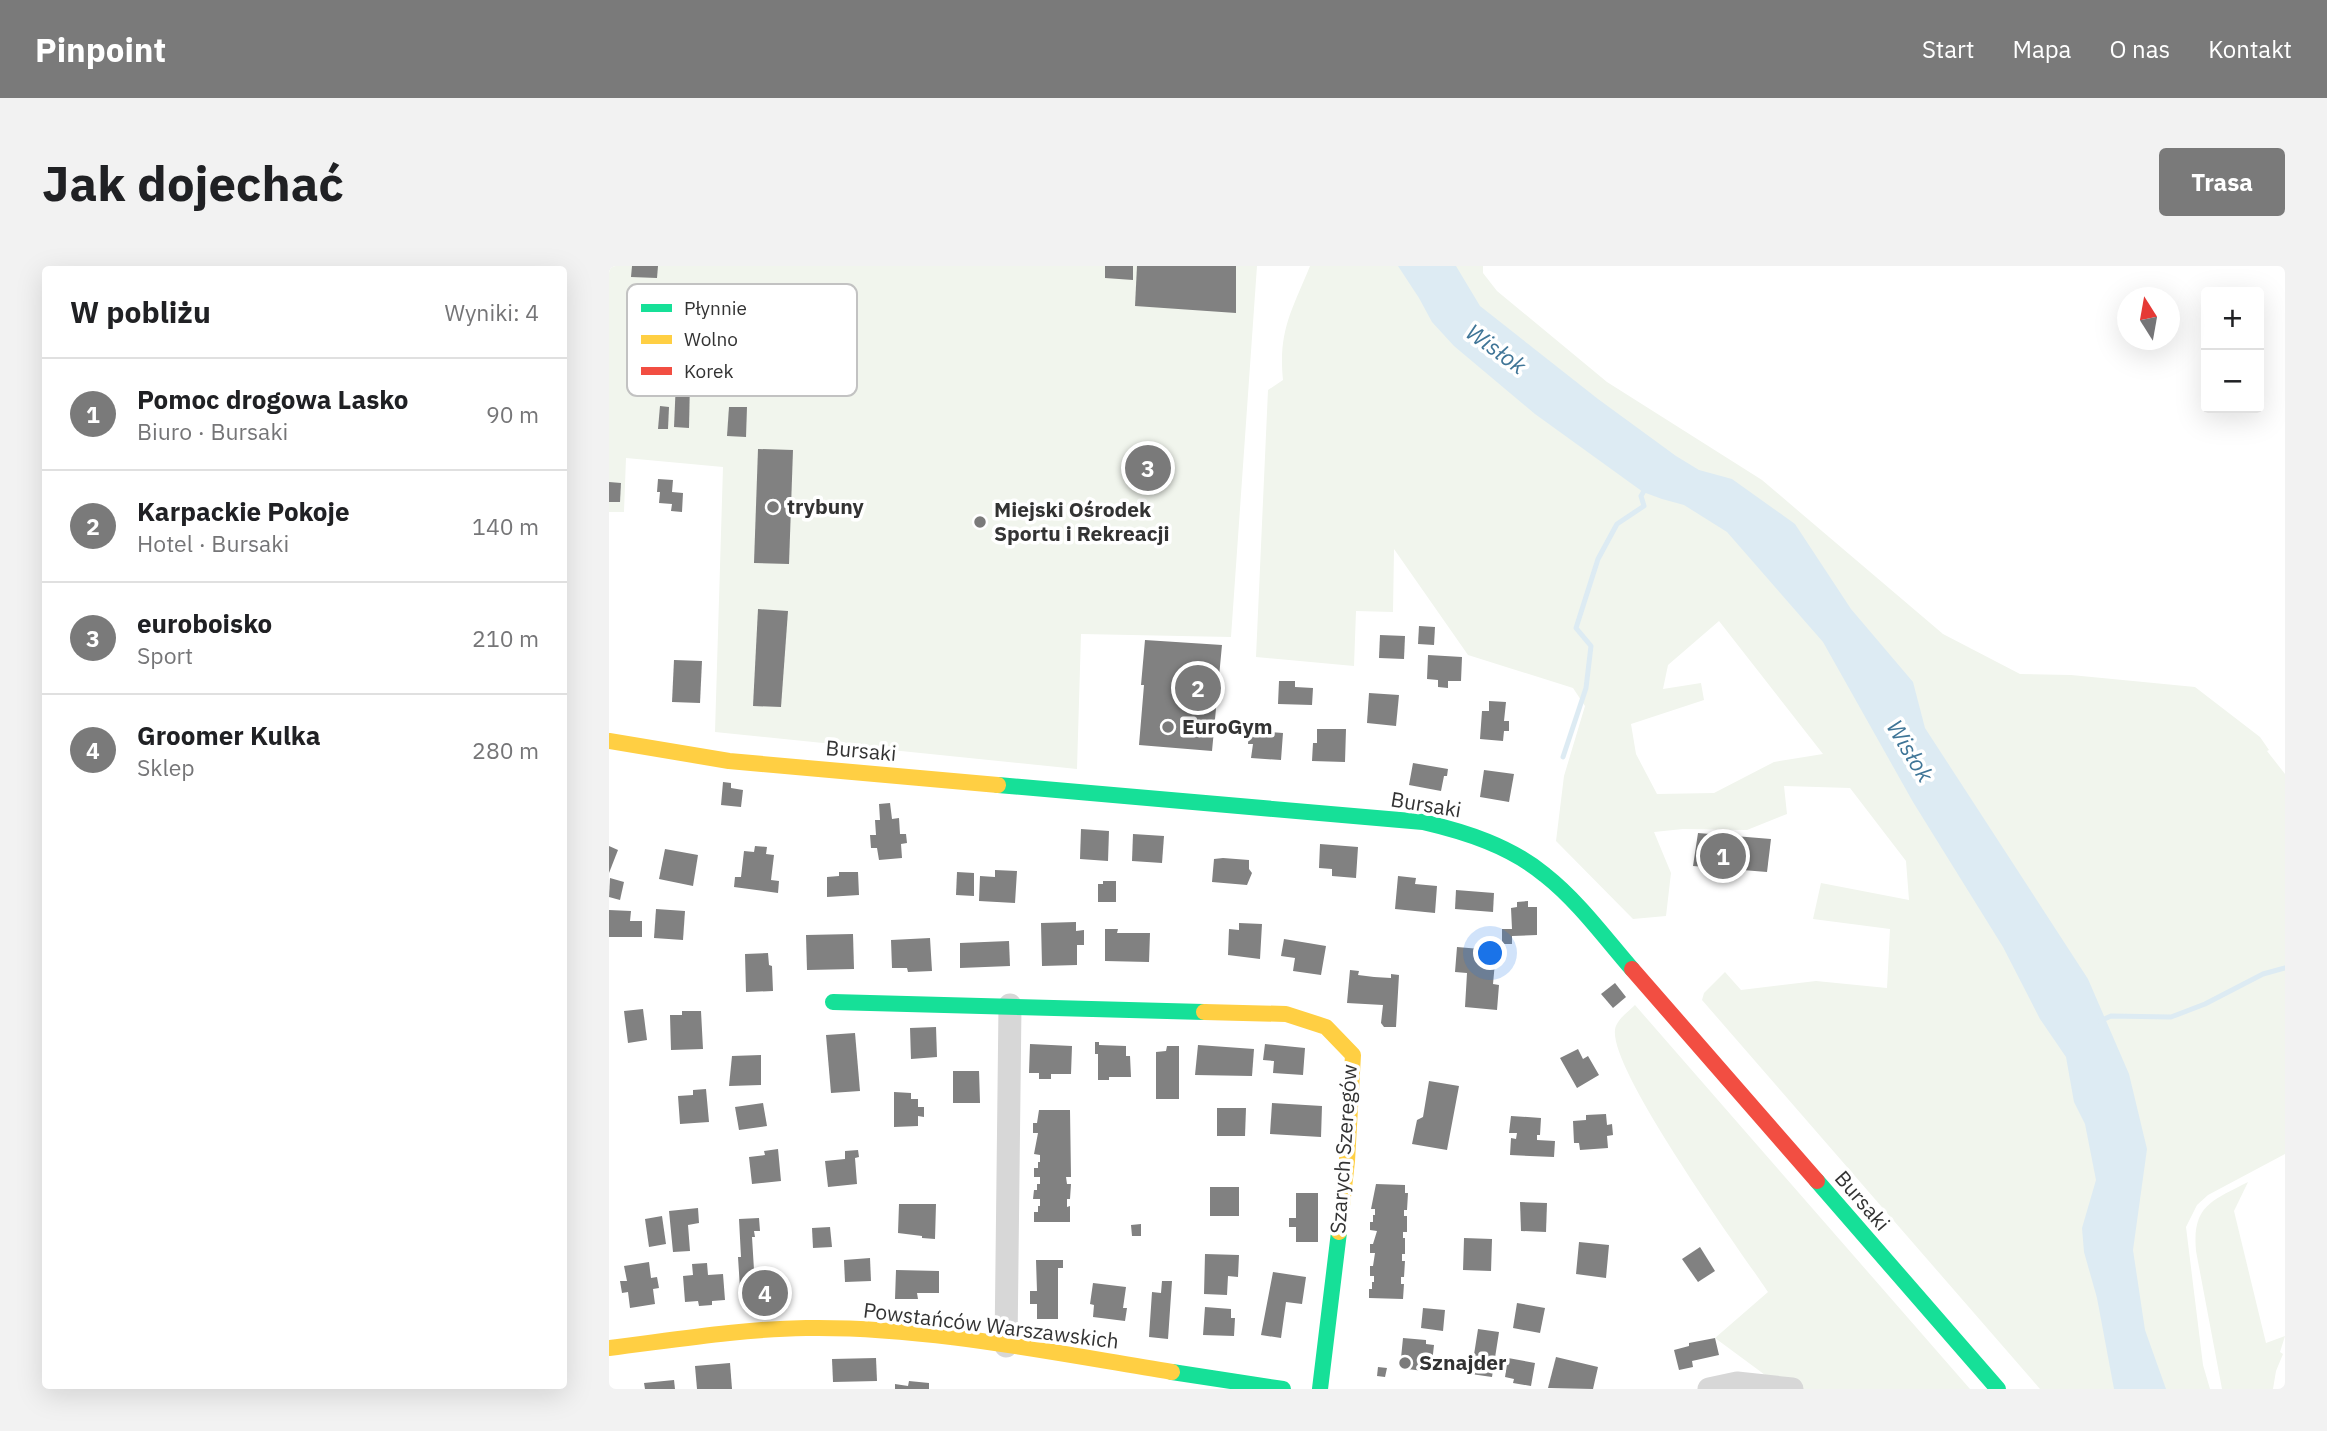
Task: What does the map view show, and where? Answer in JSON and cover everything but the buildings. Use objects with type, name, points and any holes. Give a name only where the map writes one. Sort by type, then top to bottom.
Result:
[{"type":"street","name":"Bursaki","points":[[609,741],[729,761],[1423,822],[1463,831],[1492,842],[1543,872],[1584,914],[1998,1389]]},
{"type":"street","name":"Szarych Szeregów","points":[[833,1002],[1286,1014],[1326,1027],[1353,1055],[1347,1161],[1320,1389]]},
{"type":"street","points":[[1006,1346],[1010,1005]]},
{"type":"street","name":"Powstańców Warszawskich","points":[[609,1348],[747,1331],[806,1328],[881,1330],[1006,1346],[1283,1389]]},
{"type":"street","points":[[1709,1389],[1737,1383],[1792,1389]]},
{"type":"shaded area","name":"Miejski Ośrodek Sportu i Rekreacji","points":[[609,266],[1257,266],[1231,637],[1081,634],[1077,769],[715,732],[723,467],[626,458],[624,512],[609,512]]},
{"type":"shaded area","points":[[1310,266],[1483,266],[1483,273],[1497,291],[1607,382],[1762,480],[1943,634],[2020,674],[2071,675],[2195,687],[2260,737],[2285,774],[2285,1154],[2208,1195],[2197,1205],[2186,1227],[2203,1365],[2210,1389],[2040,1389],[1702,1000],[1704,993],[1725,972],[1741,990],[1816,981],[1887,988],[1890,929],[1813,919],[1821,883],[1909,900],[1906,861],[1850,788],[1784,786],[1787,814],[1747,830],[1683,829],[1654,832],[1671,873],[1666,916],[1633,919],[1556,841],[1564,776],[1585,706],[1573,688],[1468,655],[1394,549],[1393,612],[1356,611],[1354,666],[1256,657],[1268,390],[1283,380],[1283,348],[1288,321]],"holes":[[[1719,621],[1823,754],[1774,762],[1714,793],[1657,794],[1636,754],[1631,724],[1704,700],[1701,683],[1663,689],[1668,665]]]},
{"type":"shaded area","points":[[1635,1005],[1970,1389],[1784,1389],[1715,1338],[1768,1292],[1679,1160],[1633,1082],[1619,1051],[1615,1030],[1620,1020]]},
{"type":"shaded area","points":[[2248,1182],[2234,1211],[2266,1343],[2285,1336],[2280,1352],[2283,1354],[2273,1389],[2222,1389],[2196,1251],[2197,1223],[2207,1206]]},
{"type":"water","name":"Wisłok","points":[[1398,266],[1456,266],[1480,306],[1598,399],[1676,456],[1699,470],[1732,479],[1795,524],[1851,609],[1913,682],[1925,728],[2088,979],[2129,1074],[2147,1149],[2133,1250],[2145,1330],[2166,1389],[2114,1389],[2097,1298],[2084,1252],[2082,1228],[2096,1180],[2085,1124],[2074,1102],[2066,1057],[2040,1019],[2003,947],[1913,802],[1823,642],[1727,532],[1684,505],[1643,492],[1535,414],[1454,346],[1432,322]]},
{"type":"waterway","points":[[1563,757],[1586,688],[1591,646],[1576,628],[1598,559],[1617,524],[1644,506],[1641,496],[1647,486]]},
{"type":"waterway","points":[[2100,1021],[2111,1016],[2171,1017],[2205,1004],[2263,974],[2285,968]]},
{"type":"traffic: fast","points":[[998,785],[1423,822],[1455,830],[1502,848],[1545,875],[1580,908],[1632,969]]},
{"type":"traffic: fast","points":[[833,1002],[1204,1012]]},
{"type":"traffic: fast","points":[[1817,1181],[1998,1389]]},
{"type":"traffic: fast","points":[[1320,1389],[1339,1232]]},
{"type":"traffic: fast","points":[[1172,1372],[1283,1389]]},
{"type":"traffic: slow","points":[[609,741],[729,761],[998,785]]},
{"type":"traffic: slow","points":[[1204,1012],[1286,1014],[1326,1027],[1353,1055],[1347,1161],[1339,1232]]},
{"type":"traffic: slow","points":[[609,1348],[757,1330],[851,1329],[897,1331],[989,1342],[1172,1372]]},
{"type":"traffic: jam","points":[[1632,969],[1817,1181]]},
{"type":"place","name":"euroboisko","points":[[1148,468]]},
{"type":"place","name":"trybuny","points":[[773,507]]},
{"type":"place","name":"Miejski Ośrodek Sportu i Rekreacji","points":[[980,522]]},
{"type":"place","name":"Karpackie Pokoje","points":[[1198,688]]},
{"type":"place","name":"EuroGym","points":[[1168,727]]},
{"type":"place","name":"Pomoc drogowa Lasko","points":[[1723,856]]},
{"type":"place","name":"Groomer Kulka","points":[[765,1293]]},
{"type":"place","name":"Sznajder","points":[[1405,1363]]}]
